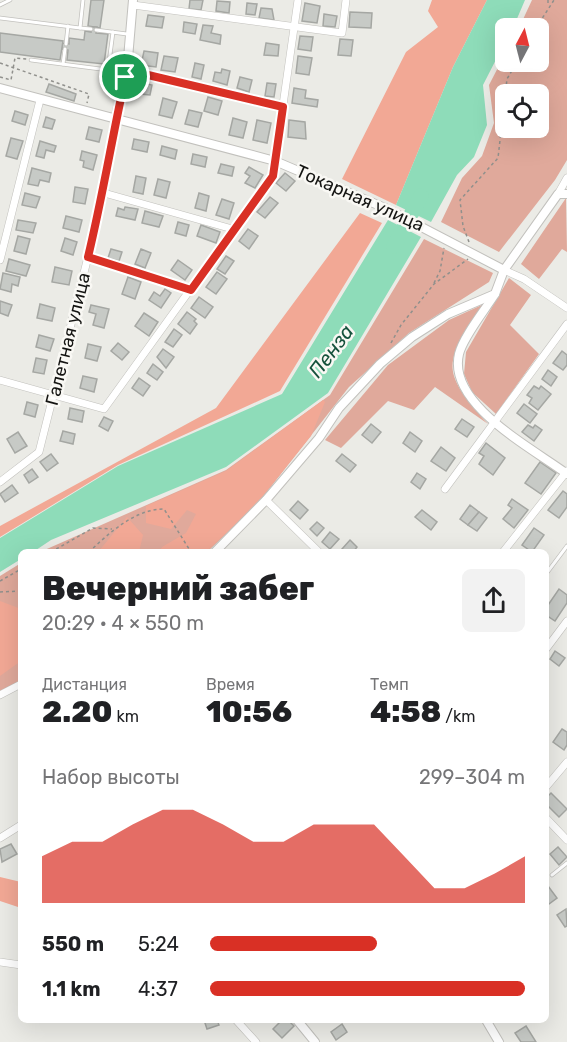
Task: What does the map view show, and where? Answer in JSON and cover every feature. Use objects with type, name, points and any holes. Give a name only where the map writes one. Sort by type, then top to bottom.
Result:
[{"type":"street","points":[[0,380],[104,409],[273,176],[298,0]]},
{"type":"street","points":[[133,3],[294,28],[342,33],[346,0]]},
{"type":"street","name":"Галетная улица","points":[[0,482],[39,452],[104,193],[115,120],[126,74],[133,3]]},
{"type":"street","points":[[126,74],[283,107]]},
{"type":"street","name":"Токарная улица","points":[[0,88],[275,161],[385,208],[504,270]]},
{"type":"street","points":[[0,260],[40,100]]},
{"type":"street","points":[[504,549],[567,473],[495,422],[467,395],[457,374],[459,352],[495,294],[504,270],[563,194],[567,178]]},
{"type":"street","points":[[104,193],[236,230]]},
{"type":"street","points":[[88,257],[191,290]]},
{"type":"street","points":[[504,270],[525,279],[567,308]]},
{"type":"street","points":[[218,549],[266,500],[319,438],[339,408],[380,364],[412,337],[448,314],[495,294]]},
{"type":"street","points":[[445,489],[567,324]]},
{"type":"street","points":[[266,500],[316,549]]},
{"type":"street","points":[[549,645],[567,621]]},
{"type":"street","points":[[0,695],[18,686]]},
{"type":"street","points":[[549,783],[567,762]]},
{"type":"street","points":[[549,822],[567,840]]},
{"type":"street","points":[[0,838],[18,827]]},
{"type":"street","points":[[0,962],[18,965]]},
{"type":"street","points":[[239,1023],[256,1042]]},
{"type":"street","points":[[299,1023],[315,1042]]},
{"type":"street","points":[[488,1023],[499,1042]]},
{"type":"lane","points":[[0,5],[10,0]]},
{"type":"lane","points":[[80,28],[83,0]]},
{"type":"lane","points":[[0,18],[91,29]]},
{"type":"lane","points":[[66,44],[68,26]]},
{"type":"lane","points":[[96,30],[131,34]]},
{"type":"lane","points":[[108,70],[113,32]]},
{"type":"lane","points":[[63,64],[65,49]]},
{"type":"lane","points":[[31,60],[126,74]]},
{"type":"lane","points":[[549,569],[567,546]]},
{"type":"lane","points":[[552,875],[567,863]]},
{"type":"path","points":[[548,0],[549,7]]},
{"type":"path","points":[[542,18],[554,0]]},
{"type":"path","points":[[0,77],[11,80],[15,58],[23,59]]},
{"type":"path","points":[[0,63],[89,94],[85,112]]},
{"type":"path","points":[[390,345],[401,325],[434,284],[464,264],[473,252],[463,226],[460,200],[498,158],[507,79],[511,72]]},
{"type":"path","points":[[434,284],[443,259],[445,238]]},
{"type":"path","points":[[92,549],[113,529],[152,509],[164,509],[189,549]]},
{"type":"path","points":[[56,549],[93,528],[113,529]]},
{"type":"path","points":[[0,581],[18,571]]},
{"type":"path","points":[[0,592],[18,591]]},
{"type":"shaded area","points":[[432,0],[487,0],[453,67],[396,205],[342,179],[406,52],[438,27],[428,11]]},
{"type":"shaded area","points":[[532,0],[567,0],[567,160],[555,180],[499,252],[441,222],[462,178],[482,156],[494,123],[489,85],[496,72],[549,72],[549,18],[524,18]]},
{"type":"shaded area","points":[[566,198],[567,252],[562,249],[539,279],[521,264]]},
{"type":"shaded area","points":[[360,213],[382,223],[280,391],[118,465],[0,537],[0,526],[216,408]]},
{"type":"shaded area","points":[[424,239],[493,273],[489,282],[409,333],[349,387],[255,507],[210,549],[47,549],[226,470],[330,395]]},
{"type":"shaded area","points":[[509,278],[531,295],[510,325],[539,354],[496,414],[472,392],[464,374],[466,352]]},
{"type":"shaded area","points":[[484,304],[461,340],[453,365],[454,377],[461,390],[488,424],[435,387],[414,410],[388,401],[341,448],[325,440],[388,365],[449,320]]},
{"type":"shaded area","points":[[323,400],[325,402],[311,436],[254,507],[209,549],[161,549],[186,533],[196,514],[187,510],[171,529],[146,523],[146,506],[226,471]]},
{"type":"shaded area","points":[[127,517],[143,535],[140,549],[100,549]]},
{"type":"shaded area","points":[[18,565],[18,682],[0,691],[0,576]]},
{"type":"shaded area","points":[[0,601],[18,608],[18,663],[0,676]]},
{"type":"shaded area","points":[[0,877],[18,881],[18,907],[0,901]]},
{"type":"water","points":[[487,0],[525,0],[517,18],[495,18],[495,62],[483,85],[487,125],[474,157],[457,175],[431,222],[396,205],[453,67]]},
{"type":"water","points":[[388,220],[421,237],[328,393],[226,467],[51,540],[38,549],[18,549],[18,561],[0,572],[0,538],[118,466],[282,394]]},
{"type":"building","points":[[91,0],[104,0],[100,28],[88,26]]},
{"type":"building","points":[[190,0],[203,0],[201,10],[189,9]]},
{"type":"building","points":[[217,1],[230,2],[229,13],[216,11]]},
{"type":"building","points":[[247,3],[257,4],[255,15],[246,14]]},
{"type":"building","points":[[305,3],[320,6],[317,23],[302,21]]},
{"type":"building","points":[[261,8],[272,9],[274,20],[259,18]]},
{"type":"building","points":[[350,12],[372,13],[371,28],[349,27]]},
{"type":"building","points":[[324,14],[337,16],[335,27],[323,26]]},
{"type":"building","points":[[148,15],[164,17],[162,28],[146,26]]},
{"type":"building","points":[[184,22],[197,24],[195,34],[183,32]]},
{"type":"building","points":[[203,25],[213,26],[211,33],[221,35],[220,44],[200,40]]},
{"type":"building","points":[[91,27],[97,27],[96,33],[108,34],[104,64],[67,60],[68,50],[62,49],[62,43],[69,44],[69,38],[84,40],[85,31],[91,32]]},
{"type":"building","points":[[0,33],[63,41],[60,60],[0,52]]},
{"type":"building","points":[[300,36],[313,37],[311,51],[298,49]]},
{"type":"building","points":[[340,39],[353,40],[351,56],[338,55]]},
{"type":"building","points":[[266,43],[279,45],[278,56],[264,55]]},
{"type":"building","points":[[144,51],[158,53],[156,67],[141,65]]},
{"type":"building","points":[[164,56],[178,58],[175,72],[161,70]]},
{"type":"building","points":[[298,56],[312,58],[309,75],[296,73]]},
{"type":"building","points":[[195,63],[204,65],[201,79],[192,77]]},
{"type":"building","points":[[222,69],[230,71],[227,85],[213,81],[215,72],[221,73]]},
{"type":"building","points":[[240,77],[252,80],[249,92],[237,88]]},
{"type":"building","points":[[142,83],[152,85],[150,95],[140,94]]},
{"type":"building","points":[[267,83],[276,84],[274,97],[265,96]]},
{"type":"building","points":[[49,84],[76,94],[74,101],[46,92]]},
{"type":"building","points":[[294,88],[306,90],[305,98],[318,100],[317,107],[292,103]]},
{"type":"building","points":[[208,97],[222,101],[218,115],[204,111]]},
{"type":"building","points":[[163,98],[177,102],[172,118],[159,115]]},
{"type":"building","points":[[189,110],[202,113],[198,127],[185,124]]},
{"type":"building","points":[[15,111],[28,115],[25,125],[12,121]]},
{"type":"building","points":[[46,117],[55,120],[52,129],[43,127]]},
{"type":"building","points":[[233,118],[247,122],[243,138],[229,135]]},
{"type":"building","points":[[257,120],[271,123],[267,143],[253,140]]},
{"type":"building","points":[[289,120],[305,122],[306,139],[288,137]]},
{"type":"building","points":[[89,127],[102,130],[99,142],[86,139]]},
{"type":"building","points":[[11,138],[23,141],[17,159],[6,156]]},
{"type":"building","points":[[134,139],[149,142],[147,152],[132,149]]},
{"type":"building","points":[[40,141],[56,146],[54,152],[46,150],[44,158],[36,156]]},
{"type":"building","points":[[162,146],[177,150],[175,159],[160,155]]},
{"type":"building","points":[[82,151],[97,155],[93,170],[83,167],[84,161],[80,160]]},
{"type":"building","points":[[193,154],[207,157],[205,167],[191,164]]},
{"type":"building","points":[[221,164],[234,167],[232,176],[218,173]]},
{"type":"building","points":[[249,167],[263,175],[255,188],[245,183],[250,176],[245,173]]},
{"type":"building","points":[[32,168],[51,173],[49,182],[40,180],[38,186],[28,184]]},
{"type":"building","points":[[285,173],[295,181],[286,191],[276,183]]},
{"type":"building","points":[[136,176],[146,178],[143,194],[133,192]]},
{"type":"building","points":[[158,179],[170,182],[166,198],[154,195]]},
{"type":"building","points":[[75,187],[88,189],[85,204],[73,202]]},
{"type":"building","points":[[25,193],[40,197],[36,208],[22,205]]},
{"type":"building","points":[[199,193],[209,196],[206,211],[195,208]]},
{"type":"building","points":[[270,197],[278,203],[265,218],[257,212]]},
{"type":"building","points":[[222,199],[234,203],[229,219],[216,215]]},
{"type":"building","points":[[125,207],[138,209],[135,220],[116,216],[118,208],[124,210]]},
{"type":"building","points":[[145,211],[163,216],[159,227],[142,223]]},
{"type":"building","points":[[66,216],[82,220],[79,232],[63,228]]},
{"type":"building","points":[[18,220],[36,223],[33,233],[16,230]]},
{"type":"building","points":[[178,222],[189,225],[186,236],[175,233]]},
{"type":"building","points":[[201,225],[220,232],[216,243],[197,236]]},
{"type":"building","points":[[248,229],[258,236],[249,249],[239,241]]},
{"type":"building","points":[[18,236],[30,239],[26,254],[14,251]]},
{"type":"building","points":[[65,238],[77,242],[73,255],[61,251]]},
{"type":"building","points":[[111,249],[122,252],[119,261],[108,258]]},
{"type":"building","points":[[141,249],[151,253],[145,268],[135,264]]},
{"type":"building","points":[[226,256],[234,261],[225,274],[217,269]]},
{"type":"building","points":[[9,259],[30,265],[26,276],[6,271]]},
{"type":"building","points":[[178,260],[192,270],[185,280],[171,270]]},
{"type":"building","points":[[55,267],[72,271],[69,285],[52,282]]},
{"type":"building","points":[[217,272],[227,279],[216,294],[206,287]]},
{"type":"building","points":[[3,273],[20,277],[18,286],[12,284],[11,292],[0,289]]},
{"type":"building","points":[[128,277],[141,282],[135,299],[122,294]]},
{"type":"building","points":[[165,289],[171,293],[161,308],[149,300],[154,292],[160,296]]},
{"type":"building","points":[[199,297],[213,307],[205,318],[191,308]]},
{"type":"building","points":[[0,301],[12,305],[8,316],[0,313]]},
{"type":"building","points":[[40,304],[55,308],[52,321],[37,318]]},
{"type":"building","points":[[91,305],[109,309],[104,328],[93,325],[96,314],[89,312]]},
{"type":"building","points":[[187,312],[196,319],[194,321],[197,324],[190,334],[178,324]]},
{"type":"building","points":[[144,313],[158,322],[149,336],[135,326]]},
{"type":"building","points":[[174,329],[182,335],[173,347],[165,342]]},
{"type":"building","points":[[39,335],[54,339],[50,351],[36,347]]},
{"type":"building","points":[[118,343],[129,352],[122,360],[111,351]]},
{"type":"building","points":[[88,344],[101,347],[97,361],[85,358]]},
{"type":"building","points":[[163,349],[174,357],[166,368],[157,357]]},
{"type":"building","points":[[562,351],[567,355],[567,365],[563,370],[553,363]]},
{"type":"building","points":[[36,358],[47,360],[44,374],[33,372]]},
{"type":"building","points":[[153,364],[163,372],[157,380],[147,373]]},
{"type":"building","points":[[548,370],[557,377],[551,386],[542,379]]},
{"type":"building","points":[[83,376],[97,379],[94,392],[80,388]]},
{"type":"building","points":[[139,378],[150,386],[143,396],[132,388]]},
{"type":"building","points":[[534,386],[539,389],[541,386],[551,394],[538,410],[529,403],[532,398],[527,395]]},
{"type":"building","points":[[27,402],[38,405],[35,417],[24,414]]},
{"type":"building","points":[[524,404],[537,414],[530,423],[517,413]]},
{"type":"building","points":[[70,408],[84,411],[82,422],[68,419]]},
{"type":"building","points":[[104,417],[113,421],[108,431],[99,426]]},
{"type":"building","points":[[462,419],[474,427],[467,437],[455,429]]},
{"type":"building","points":[[371,424],[381,432],[372,443],[362,435]]},
{"type":"building","points":[[528,425],[533,428],[535,425],[542,430],[534,441],[522,432]]},
{"type":"building","points":[[63,431],[75,434],[73,444],[60,441]]},
{"type":"building","points":[[18,432],[27,446],[15,453],[7,439]]},
{"type":"building","points":[[410,432],[422,441],[415,452],[403,443]]},
{"type":"building","points":[[486,443],[505,458],[493,475],[479,464],[484,456],[479,453]]},
{"type":"building","points":[[441,447],[455,458],[446,471],[431,461]]},
{"type":"building","points":[[51,454],[58,463],[47,471],[40,462]]},
{"type":"building","points":[[342,454],[356,465],[350,472],[336,461]]},
{"type":"building","points":[[540,462],[556,473],[541,494],[525,483]]},
{"type":"building","points":[[32,469],[38,477],[29,483],[24,475]]},
{"type":"building","points":[[417,473],[426,479],[420,489],[411,482]]},
{"type":"building","points":[[12,485],[18,493],[5,502],[0,494]]},
{"type":"building","points":[[563,491],[567,494],[567,507],[559,518],[548,510]]},
{"type":"building","points":[[512,499],[528,510],[514,528],[503,519],[512,508],[508,505]]},
{"type":"building","points":[[298,501],[308,510],[300,519],[290,510]]},
{"type":"building","points":[[470,505],[479,512],[468,525],[460,519]]},
{"type":"building","points":[[422,510],[437,522],[431,530],[415,517]]},
{"type":"building","points":[[479,512],[487,518],[477,531],[468,525]]},
{"type":"building","points":[[317,522],[324,528],[317,536],[310,529]]},
{"type":"building","points":[[534,528],[544,535],[534,549],[528,549],[522,545]]},
{"type":"building","points":[[330,532],[339,539],[330,549],[322,542]]},
{"type":"building","points":[[350,540],[357,547],[355,549],[342,549]]},
{"type":"building","points":[[559,589],[567,595],[567,603],[555,621],[549,617],[549,604]]},
{"type":"building","points":[[555,651],[565,658],[559,666],[550,659]]},
{"type":"building","points":[[562,729],[567,732],[567,745],[564,750],[553,742]]},
{"type":"building","points":[[551,793],[567,809],[559,817],[549,807]]},
{"type":"building","points":[[11,844],[17,854],[2,862],[0,849]]},
{"type":"building","points":[[558,847],[567,857],[559,865],[550,854]]},
{"type":"building","points":[[549,887],[557,898],[549,904]]},
{"type":"building","points":[[566,909],[567,926],[565,927],[557,915]]},
{"type":"building","points":[[205,1023],[218,1023],[219,1025],[207,1029]]},
{"type":"building","points":[[279,1023],[291,1023],[294,1026],[282,1038],[273,1029]]},
{"type":"building","points":[[342,1024],[347,1032],[336,1040],[331,1032]]},
{"type":"building","points":[[526,1026],[536,1042],[521,1042],[515,1033]]},
{"type":"waterway","name":"Пенза","points":[[394,246],[421,196]]},
{"type":"route","points":[[127,70],[283,107],[273,176],[191,290],[88,257],[104,193],[115,120],[125,77],[127,70]]}]
